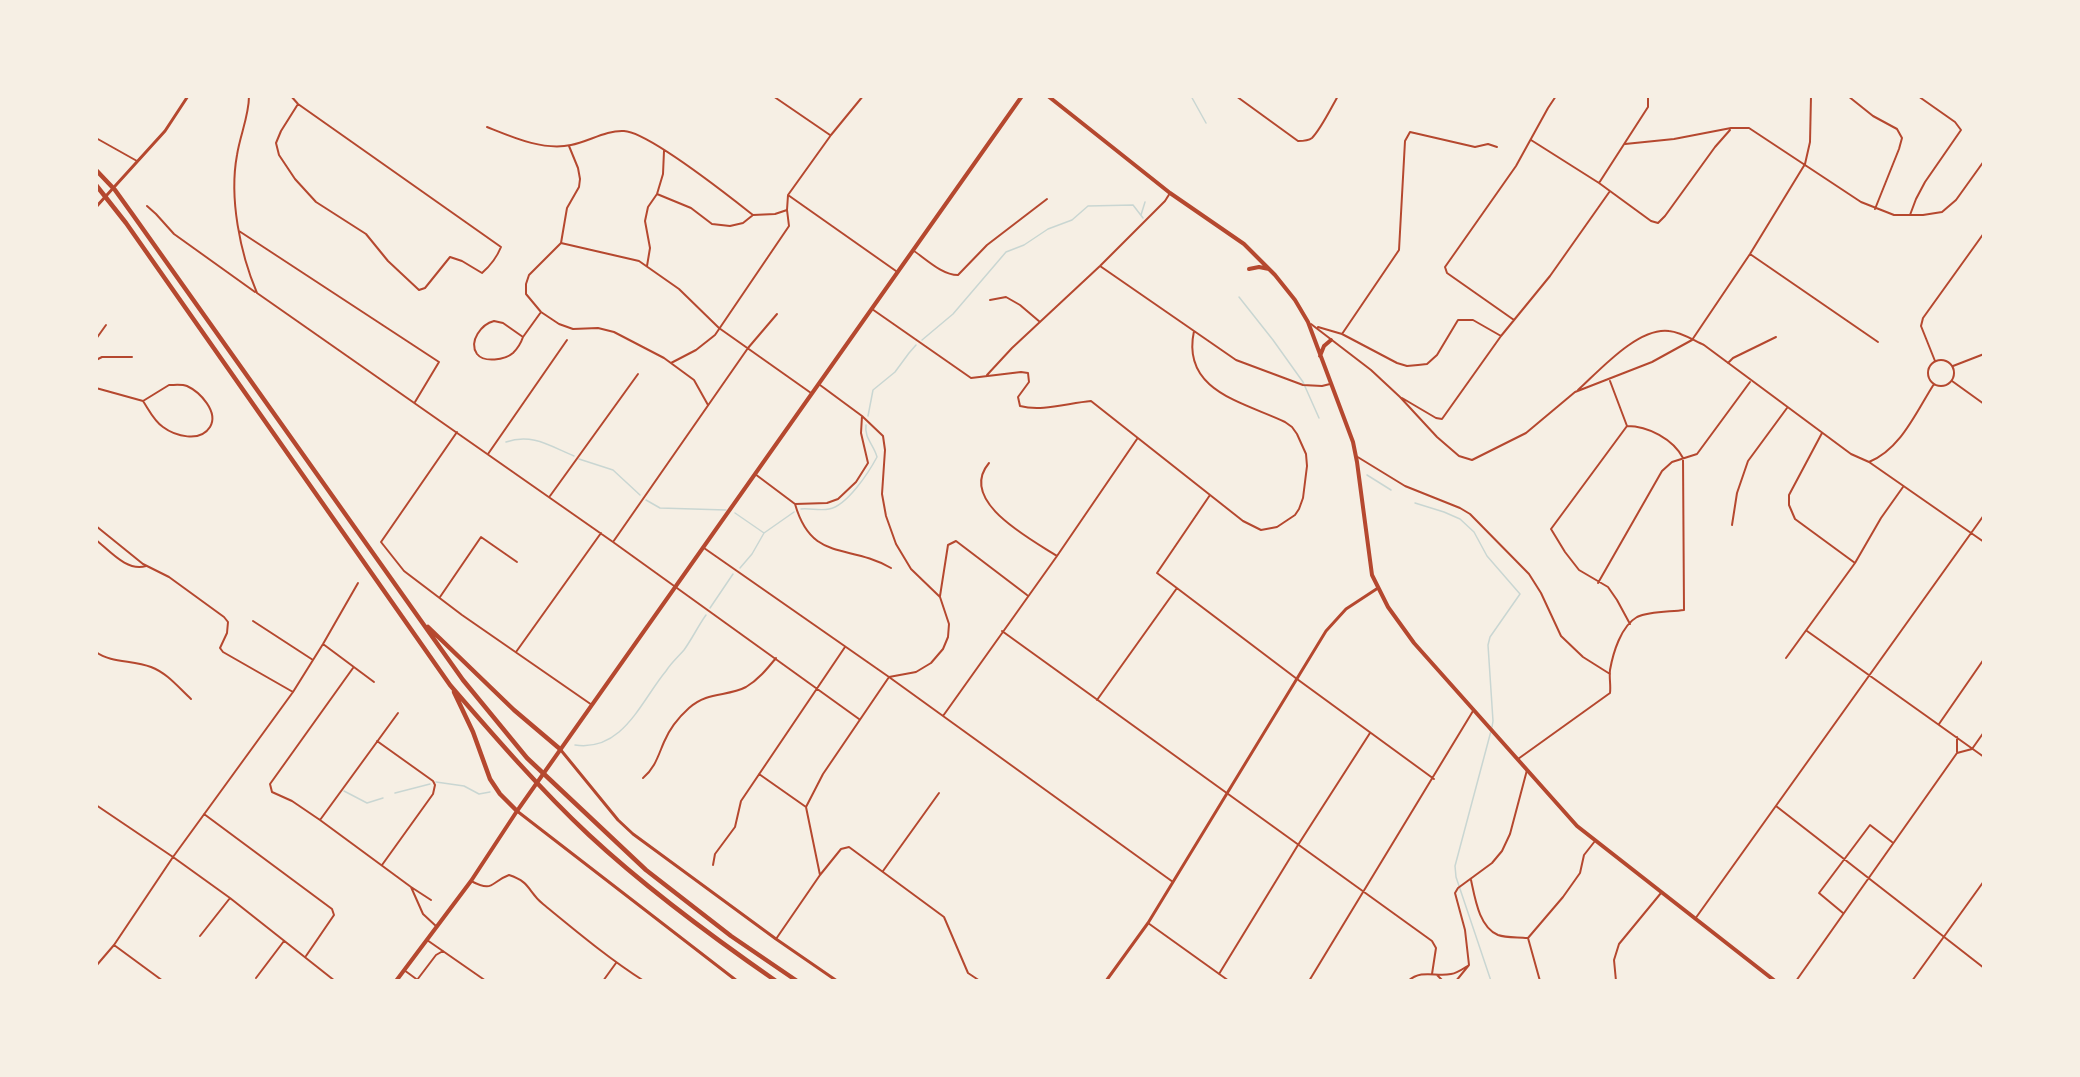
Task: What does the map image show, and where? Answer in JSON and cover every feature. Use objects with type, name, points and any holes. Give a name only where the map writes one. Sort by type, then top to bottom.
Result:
[{"type":"highway","points":[[96,170],[127,207],[463,680],[527,758],[646,870],[682,900],[797,981]]},
{"type":"highway","points":[[96,185],[126,223],[450,684],[521,766],[591,837],[674,908],[776,981]]},
{"type":"highway","points":[[418,618],[514,710],[560,749]]},
{"type":"highway","points":[[450,684],[473,732],[490,779],[500,795],[517,811]]},
{"type":"main road","points":[[396,981],[471,881],[560,749],[1022,96]]},
{"type":"main road","points":[[1048,96],[1170,193],[1237,238],[1270,269],[1290,293],[1308,322],[1350,434],[1356,456],[1369,560],[1378,588],[1388,608],[1408,635],[1577,826],[1775,981]]},
{"type":"main road","points":[[1249,269],[1259,267],[1270,269]]},
{"type":"main road","points":[[1320,356],[1323,346],[1331,340]]},
{"type":"street","points":[[96,207],[165,131],[188,96]]},
{"type":"street","points":[[249,96],[249,108],[235,171],[239,231],[250,276],[257,293]]},
{"type":"street","points":[[291,96],[298,104],[501,247],[498,255],[482,273],[450,257],[425,288],[419,290],[414,288],[366,234],[316,202],[279,155],[276,143],[280,131],[298,104]]},
{"type":"street","points":[[773,96],[831,135]]},
{"type":"street","points":[[671,363],[696,350],[715,335],[789,226],[786,210],[788,195],[862,96]]},
{"type":"street","points":[[1236,96],[1298,141],[1311,138],[1338,96]]},
{"type":"street","points":[[1514,320],[1447,273],[1445,267],[1516,166],[1556,96]]},
{"type":"street","points":[[1599,183],[1648,107],[1648,96]]},
{"type":"street","points":[[1575,392],[1652,362],[1692,340],[1750,254],[1805,164],[1810,142],[1810,96]]},
{"type":"street","points":[[1848,96],[1873,116],[1897,129],[1902,138],[1875,208]]},
{"type":"street","points":[[1910,215],[1925,182],[1961,130],[1955,122],[1918,96]]},
{"type":"street","points":[[487,127],[528,142],[569,146],[625,131],[643,137],[684,163],[753,215]]},
{"type":"street","points":[[1531,140],[1599,183],[1651,221],[1658,223],[1731,128]]},
{"type":"street","points":[[1625,144],[1674,139],[1731,128],[1749,128],[1842,191],[1894,215],[1923,215],[1942,212],[1956,201],[1984,162]]},
{"type":"street","points":[[1342,334],[1399,250],[1405,141],[1410,132],[1475,147],[1488,144],[1497,147]]},
{"type":"street","points":[[96,138],[137,161]]},
{"type":"street","points":[[569,146],[580,179],[579,187],[567,208],[561,243],[529,275],[526,294],[541,312],[559,324],[573,329],[598,328],[614,332],[671,363],[694,380],[708,405]]},
{"type":"street","points":[[647,267],[650,248],[645,221],[648,207],[657,194],[663,174],[664,151]]},
{"type":"street","points":[[1400,397],[1436,418],[1442,419],[1501,336],[1550,276],[1610,191]]},
{"type":"street","points":[[987,375],[1012,348],[1100,266],[1165,201],[1170,193]]},
{"type":"street","points":[[657,194],[691,208],[712,224],[730,226],[743,223],[753,215],[775,214],[786,210]]},
{"type":"street","points":[[788,195],[898,272]]},
{"type":"street","points":[[914,251],[951,275],[958,275],[987,245],[1047,199]]},
{"type":"street","points":[[147,207],[174,234],[676,586],[860,719]]},
{"type":"street","points":[[239,231],[439,362],[414,403]]},
{"type":"street","points":[[1935,361],[1921,326],[1923,318],[1984,233]]},
{"type":"street","points":[[561,243],[639,261],[679,289],[719,328],[812,394]]},
{"type":"street","points":[[1750,254],[1878,342]]},
{"type":"street","points":[[1100,266],[1236,360],[1303,385],[1330,384]]},
{"type":"street","points":[[990,300],[1006,297],[1020,304],[1040,322]]},
{"type":"street","points":[[872,309],[971,378],[1028,373],[1029,382],[1018,397],[1020,406],[1040,409],[1091,401],[1243,521],[1261,530],[1277,528],[1299,509],[1303,498],[1307,466],[1302,442],[1292,427],[1285,422],[1229,398],[1212,388],[1194,365],[1191,344],[1194,331]]},
{"type":"street","points":[[523,337],[503,323],[494,321],[486,323],[481,328],[475,346],[477,353],[484,359],[502,358],[512,354],[541,312]]},
{"type":"street","points":[[613,542],[748,348],[777,314]]},
{"type":"street","points":[[1315,327],[1342,334],[1407,366],[1427,364],[1437,355],[1458,320],[1473,320],[1501,336]]},
{"type":"street","points":[[1308,322],[1371,370],[1459,456],[1472,460],[1526,433],[1637,338],[1654,332],[1670,331],[1704,345],[1851,454],[1869,462],[1984,542]]},
{"type":"street","points":[[96,339],[106,325]]},
{"type":"street","points":[[1728,363],[1733,358],[1776,338]]},
{"type":"street","points":[[488,454],[567,340]]},
{"type":"street","points":[[1953,366],[1984,354]]},
{"type":"street","points":[[96,360],[102,357],[132,357]]},
{"type":"street","points":[[1935,361],[1946,361],[1953,366],[1952,381],[1943,386],[1934,384],[1928,376],[1928,370],[1935,361]]},
{"type":"street","points":[[549,497],[638,374]]},
{"type":"street","points":[[1609,380],[1627,426]]},
{"type":"street","points":[[1598,583],[1662,471],[1672,462],[1697,454],[1750,380]]},
{"type":"street","points":[[1952,381],[1984,404]]},
{"type":"street","points":[[1869,462],[1891,449],[1934,384]]},
{"type":"street","points":[[819,385],[862,416],[883,436],[885,442],[882,494],[886,516],[896,544],[911,569],[940,597]]},
{"type":"street","points":[[96,388],[143,401],[162,427],[187,437],[204,433],[210,427],[212,417],[210,409],[198,393],[186,386],[169,386],[143,401]]},
{"type":"street","points":[[1732,525],[1737,493],[1748,461],[1787,408]]},
{"type":"street","points":[[795,504],[827,503],[838,499],[856,482],[868,463],[861,433],[862,416]]},
{"type":"street","points":[[1518,759],[1610,693],[1613,650],[1630,624],[1637,618],[1649,614],[1684,610],[1683,458],[1680,451],[1660,435],[1637,426],[1627,426]]},
{"type":"street","points":[[1627,426],[1551,529],[1564,552],[1579,570],[1608,587],[1630,624]]},
{"type":"street","points":[[458,432],[381,542],[404,571],[592,705]]},
{"type":"street","points":[[1822,433],[1790,495],[1789,505],[1796,519],[1806,528],[1854,563]]},
{"type":"street","points":[[943,716],[1137,439]]},
{"type":"street","points":[[1356,456],[1405,486],[1470,514],[1529,574],[1541,593],[1561,636],[1582,657],[1610,674]]},
{"type":"street","points":[[989,463],[982,471],[982,483],[990,506],[1000,518],[1057,556]]},
{"type":"street","points":[[755,474],[795,504],[803,527],[822,545],[880,562],[891,568]]},
{"type":"street","points":[[1786,658],[1854,563],[1903,487]]},
{"type":"street","points":[[1210,495],[1157,573],[1434,779]]},
{"type":"street","points":[[1695,919],[1984,515]]},
{"type":"street","points":[[96,527],[146,566],[169,577],[224,617],[228,622],[228,627],[220,648],[227,655],[293,692]]},
{"type":"street","points":[[516,652],[601,533]]},
{"type":"street","points":[[439,598],[481,537],[517,562]]},
{"type":"street","points":[[96,540],[126,565],[140,568],[146,566]]},
{"type":"street","points":[[820,875],[806,807],[823,774],[889,677],[916,672],[931,663],[943,649],[948,637],[949,624],[940,597],[948,544],[956,541],[1027,595]]},
{"type":"street","points":[[704,548],[889,677],[1173,882]]},
{"type":"street","points":[[96,966],[114,945],[173,857],[293,692],[358,583]]},
{"type":"street","points":[[1097,700],[1177,588]]},
{"type":"street","points":[[1106,981],[1148,923],[1332,623],[1346,609],[1378,588]]},
{"type":"street","points":[[253,621],[313,660]]},
{"type":"street","points":[[1002,631],[1434,944],[1436,948],[1433,974]]},
{"type":"street","points":[[1807,631],[1984,757]]},
{"type":"street","points":[[323,644],[374,682]]},
{"type":"street","points":[[712,865],[715,854],[735,827],[741,801],[845,647]]},
{"type":"street","points":[[96,652],[112,659],[152,667],[166,675],[191,699]]},
{"type":"street","points":[[643,778],[656,762],[664,740],[675,723],[689,708],[703,698],[744,688],[763,675],[776,658]]},
{"type":"street","points":[[1939,724],[1984,659]]},
{"type":"street","points":[[353,668],[270,784],[272,792],[292,801],[320,820],[431,900]]},
{"type":"street","points":[[1309,981],[1434,779],[1473,711]]},
{"type":"street","points":[[320,820],[398,713]]},
{"type":"street","points":[[1957,753],[1972,749],[1984,732]]},
{"type":"street","points":[[1220,974],[1298,845],[1370,733]]},
{"type":"street","points":[[1796,981],[1957,753],[1957,737]]},
{"type":"street","points":[[376,741],[433,781],[435,785],[433,794],[382,865]]},
{"type":"street","points":[[560,749],[618,820],[633,834],[837,981]]},
{"type":"street","points":[[1456,981],[1469,964],[1467,938],[1455,893],[1458,888],[1492,863],[1502,850],[1510,834],[1527,770]]},
{"type":"street","points":[[759,774],[806,807]]},
{"type":"street","points":[[883,871],[939,793]]},
{"type":"street","points":[[96,805],[230,898],[335,981]]},
{"type":"street","points":[[1776,806],[1984,968]]},
{"type":"street","points":[[517,811],[738,981]]},
{"type":"street","points":[[204,814],[332,909],[334,915],[306,957]]},
{"type":"street","points":[[1843,914],[1819,893],[1870,825],[1893,842]]},
{"type":"street","points":[[1528,938],[1580,873],[1584,855],[1595,841]]},
{"type":"street","points":[[776,939],[820,875],[845,847],[849,847],[944,916],[968,973],[980,981]]},
{"type":"street","points":[[471,881],[484,888],[494,886],[502,877],[509,875],[525,881],[540,902],[616,963],[644,981]]},
{"type":"street","points":[[1471,880],[1477,906],[1485,924],[1499,936],[1528,938]]},
{"type":"street","points":[[1912,981],[1984,880]]},
{"type":"street","points":[[411,887],[423,914],[438,927]]},
{"type":"street","points":[[1616,981],[1614,960],[1619,944],[1661,893]]},
{"type":"street","points":[[201,936],[230,898]]},
{"type":"street","points":[[1148,923],[1229,981]]},
{"type":"street","points":[[1528,938],[1540,981]]},
{"type":"street","points":[[427,940],[486,981]]},
{"type":"street","points":[[256,978],[284,941]]},
{"type":"street","points":[[114,945],[163,981]]},
{"type":"street","points":[[404,970],[418,980],[436,955],[443,951]]},
{"type":"street","points":[[603,981],[616,963]]},
{"type":"street","points":[[1408,981],[1417,975],[1454,974],[1469,964]]},
{"type":"street","points":[[1433,974],[1443,981]]},
{"type":"waterway","points":[[1191,96],[1206,123]]},
{"type":"waterway","points":[[1141,215],[1145,202]]},
{"type":"waterway","points":[[922,340],[953,314],[1006,252],[1024,245],[1048,229],[1072,220],[1088,206],[1133,205],[1143,218]]},
{"type":"waterway","points":[[1239,297],[1303,382],[1319,418]]},
{"type":"waterway","points":[[868,416],[873,390],[895,372],[916,345]]},
{"type":"waterway","points":[[801,509],[826,510],[836,507],[857,487],[877,457],[866,434],[866,425]]},
{"type":"waterway","points":[[506,442],[533,440],[574,456]]},
{"type":"waterway","points":[[579,459],[613,470],[640,495]]},
{"type":"waterway","points":[[1367,475],[1391,490]]},
{"type":"waterway","points":[[646,500],[660,508],[726,510]]},
{"type":"waterway","points":[[1415,503],[1460,519],[1474,532],[1487,556],[1520,594],[1490,637],[1488,645],[1492,727]]},
{"type":"waterway","points":[[740,568],[752,554],[764,533],[794,512]]},
{"type":"waterway","points":[[735,513],[764,533]]},
{"type":"waterway","points":[[710,608],[733,574]]},
{"type":"waterway","points":[[575,745],[592,745],[606,741],[618,733],[684,650],[706,615]]},
{"type":"waterway","points":[[1491,731],[1455,866],[1456,877],[1491,981]]},
{"type":"waterway","points":[[436,782],[464,786],[479,794],[490,792]]},
{"type":"waterway","points":[[395,793],[430,784]]},
{"type":"waterway","points":[[344,791],[367,803],[383,798]]}]
